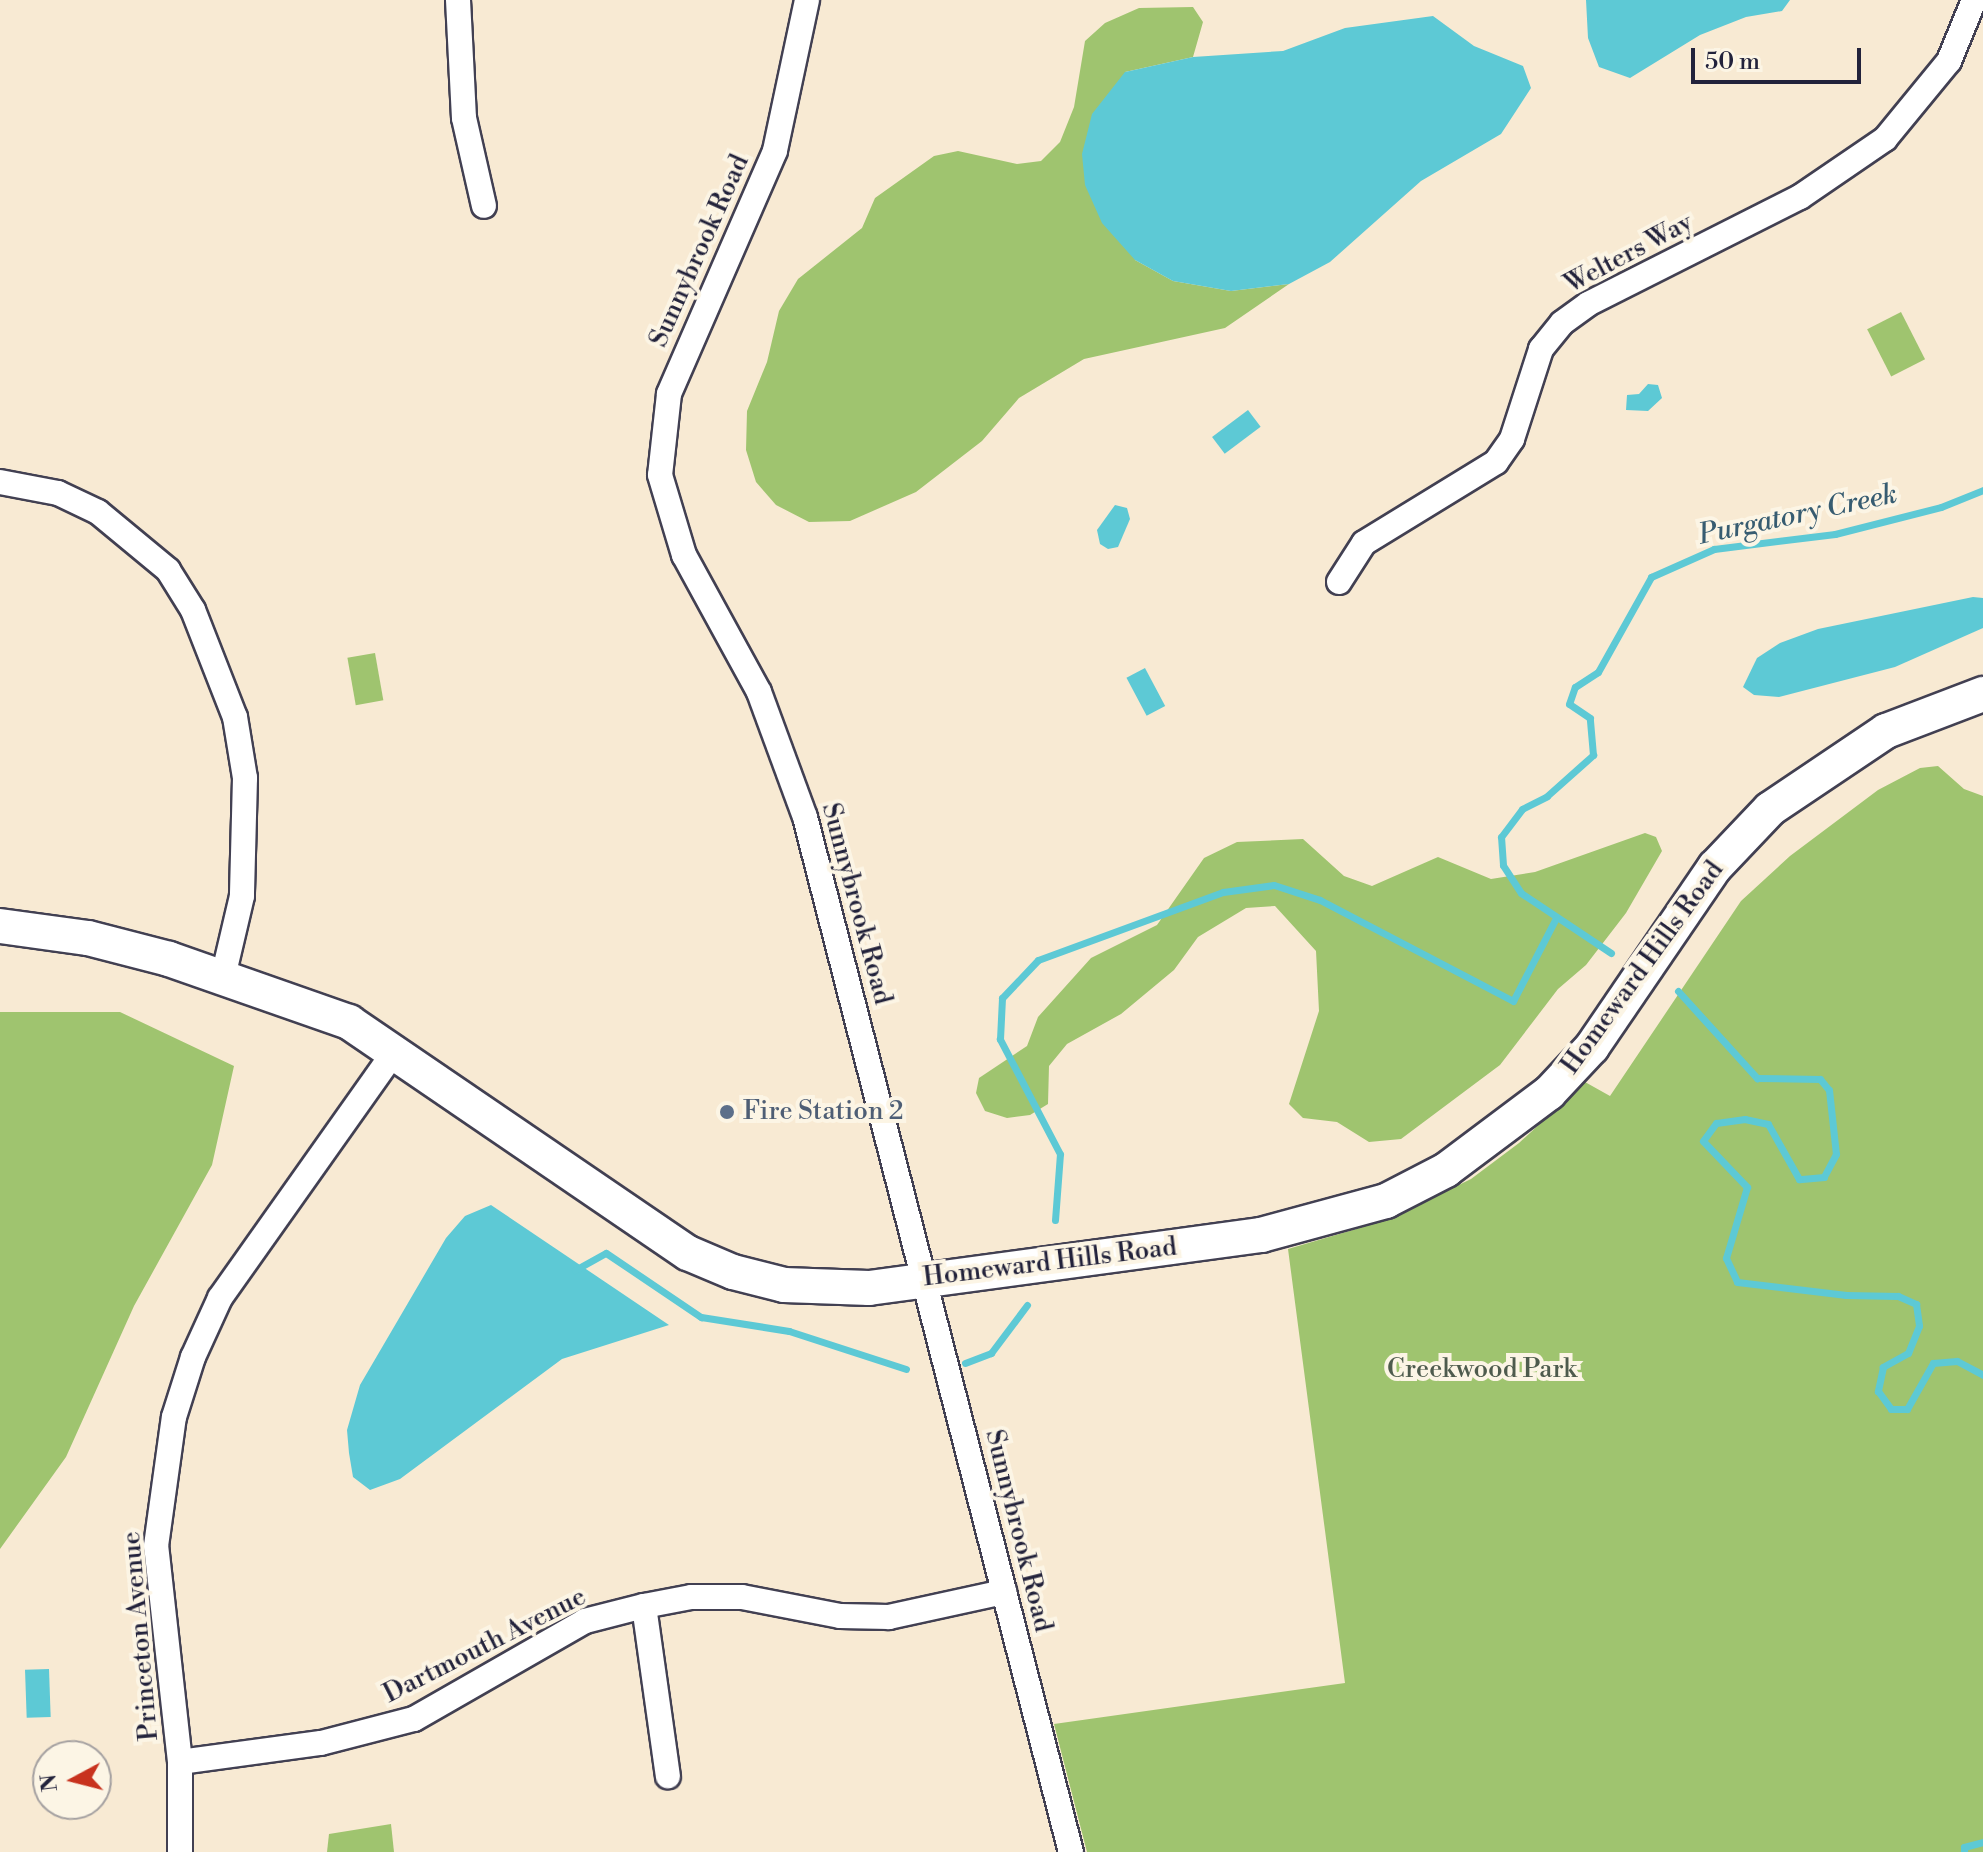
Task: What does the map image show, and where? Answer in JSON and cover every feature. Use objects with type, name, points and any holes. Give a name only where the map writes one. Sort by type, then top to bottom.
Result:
[{"type":"street","points":[[458,0],[464,118],[484,206]]},
{"type":"street","name":"Sunnybrook Road","points":[[807,0],[775,151],[669,394],[660,475],[684,555],[759,692],[785,753],[1071,1852]]},
{"type":"street","name":"Welters Way","points":[[1339,582],[1364,543],[1496,462],[1512,439],[1541,349],[1562,323],[1588,304],[1800,197],[1885,139],[1949,61],[1974,0]]},
{"type":"street","points":[[0,482],[58,493],[122,529],[168,570],[199,624],[235,717],[245,778],[242,896],[223,977]]},
{"type":"street","name":"Homeward Hills Road","points":[[0,926],[88,938],[223,977],[349,1022],[396,1049],[688,1253],[733,1272],[784,1285],[857,1288],[1261,1235],[1386,1201],[1446,1170],[1529,1110],[1592,1047],[1715,867],[1770,809],[1886,731],[1983,694]]},
{"type":"street","name":"Princeton Avenue","points":[[180,1852],[180,1762],[156,1546],[174,1417],[193,1357],[220,1298],[396,1049]]},
{"type":"street","name":"Dartmouth Avenue","points":[[180,1762],[321,1743],[414,1719],[585,1621],[644,1606],[691,1597],[742,1597],[840,1616],[889,1617],[1004,1592]]},
{"type":"street","points":[[644,1606],[668,1776]]},
{"type":"green space","points":[[1193,7],[1203,22],[1193,57],[1125,72],[1135,260],[1173,281],[1231,291],[1289,284],[1225,328],[1084,359],[1019,398],[982,441],[916,492],[850,521],[809,522],[776,505],[756,482],[746,450],[747,411],[767,362],[779,311],[798,279],[862,228],[875,198],[934,156],[958,151],[1017,164],[1041,161],[1060,142],[1074,107],[1085,41],[1105,23],[1139,8]]},
{"type":"green space","points":[[1901,312],[1925,359],[1891,376],[1867,329]]},
{"type":"green space","points":[[375,653],[383,700],[356,705],[347,658]]},
{"type":"green space","name":"Creekwood Park","points":[[1938,766],[1964,789],[1983,796],[1983,1852],[1087,1852],[1054,1724],[1345,1683],[1288,1249],[1387,1220],[1471,1179],[1519,1143],[1585,1082],[1610,1096],[1741,901],[1790,856],[1878,790],[1920,768]]},
{"type":"green space","points":[[1645,833],[1656,837],[1662,851],[1626,913],[1586,965],[1558,989],[1500,1065],[1401,1139],[1369,1142],[1337,1122],[1303,1118],[1289,1104],[1319,1011],[1316,951],[1275,906],[1246,908],[1198,937],[1174,970],[1121,1014],[1067,1044],[1049,1066],[1048,1104],[1030,1115],[1007,1118],[985,1111],[976,1093],[979,1078],[1027,1046],[1038,1017],[1091,958],[1157,925],[1204,858],[1237,842],[1303,839],[1344,876],[1372,886],[1438,857],[1491,879],[1535,872]]},
{"type":"green space","points":[[0,1012],[120,1012],[234,1066],[212,1165],[134,1306],[66,1457],[0,1549]]},
{"type":"green space","points":[[391,1824],[394,1852],[327,1852],[329,1834]]},
{"type":"water","points":[[1586,0],[1790,0],[1782,11],[1746,17],[1700,35],[1630,78],[1599,67],[1588,38]]},
{"type":"water","points":[[1433,16],[1474,46],[1523,66],[1531,88],[1501,134],[1421,181],[1330,262],[1289,284],[1231,291],[1173,281],[1135,260],[1102,223],[1085,185],[1082,154],[1092,114],[1125,72],[1193,57],[1283,51],[1345,28]]},
{"type":"water","points":[[1648,384],[1658,385],[1662,398],[1648,411],[1626,410],[1627,395],[1639,394]]},
{"type":"water","points":[[1248,410],[1261,427],[1225,454],[1212,437]]},
{"type":"water","points":[[1115,505],[1127,508],[1130,519],[1118,547],[1108,549],[1100,544],[1097,530]]},
{"type":"water","points":[[1973,597],[1983,598],[1983,628],[1895,667],[1779,697],[1754,695],[1743,687],[1757,658],[1780,643],[1818,629]]},
{"type":"water","points":[[1145,668],[1165,706],[1147,716],[1126,678]]},
{"type":"water","points":[[491,1205],[669,1325],[562,1359],[400,1479],[370,1490],[353,1477],[349,1453],[347,1430],[360,1385],[446,1238],[465,1216]]},
{"type":"water","points":[[49,1669],[51,1717],[27,1718],[25,1670]]},
{"type":"waterway","name":"Purgatory Creek","points":[[1611,953],[1521,893],[1503,865],[1501,837],[1522,809],[1547,796],[1593,755],[1590,718],[1569,704],[1575,687],[1598,672],[1651,577],[1714,549],[1835,534],[1941,507],[1983,490]]},
{"type":"waterway","points":[[1055,1220],[1060,1154],[1000,1039],[1002,998],[1038,960],[1223,892],[1274,885],[1320,900],[1513,1001],[1556,918]]},
{"type":"waterway","name":"Purgatory Creek","points":[[1678,991],[1757,1078],[1820,1079],[1829,1090],[1836,1154],[1824,1177],[1799,1179],[1768,1124],[1745,1119],[1716,1123],[1703,1141],[1747,1187],[1726,1258],[1737,1282],[1846,1295],[1898,1296],[1916,1304],[1919,1326],[1908,1353],[1883,1367],[1878,1391],[1891,1409],[1907,1409],[1933,1363],[1957,1361],[1983,1375]]},
{"type":"waterway","points":[[575,1270],[606,1253],[701,1317],[789,1331],[906,1369]]},
{"type":"waterway","points":[[965,1363],[991,1353],[1027,1305]]},
{"type":"waterway","name":"Purgatory Creek","points":[[1964,1852],[1964,1847],[1983,1842]]},
{"type":"place","name":"Fire Station 2","points":[[727,1112]]}]
